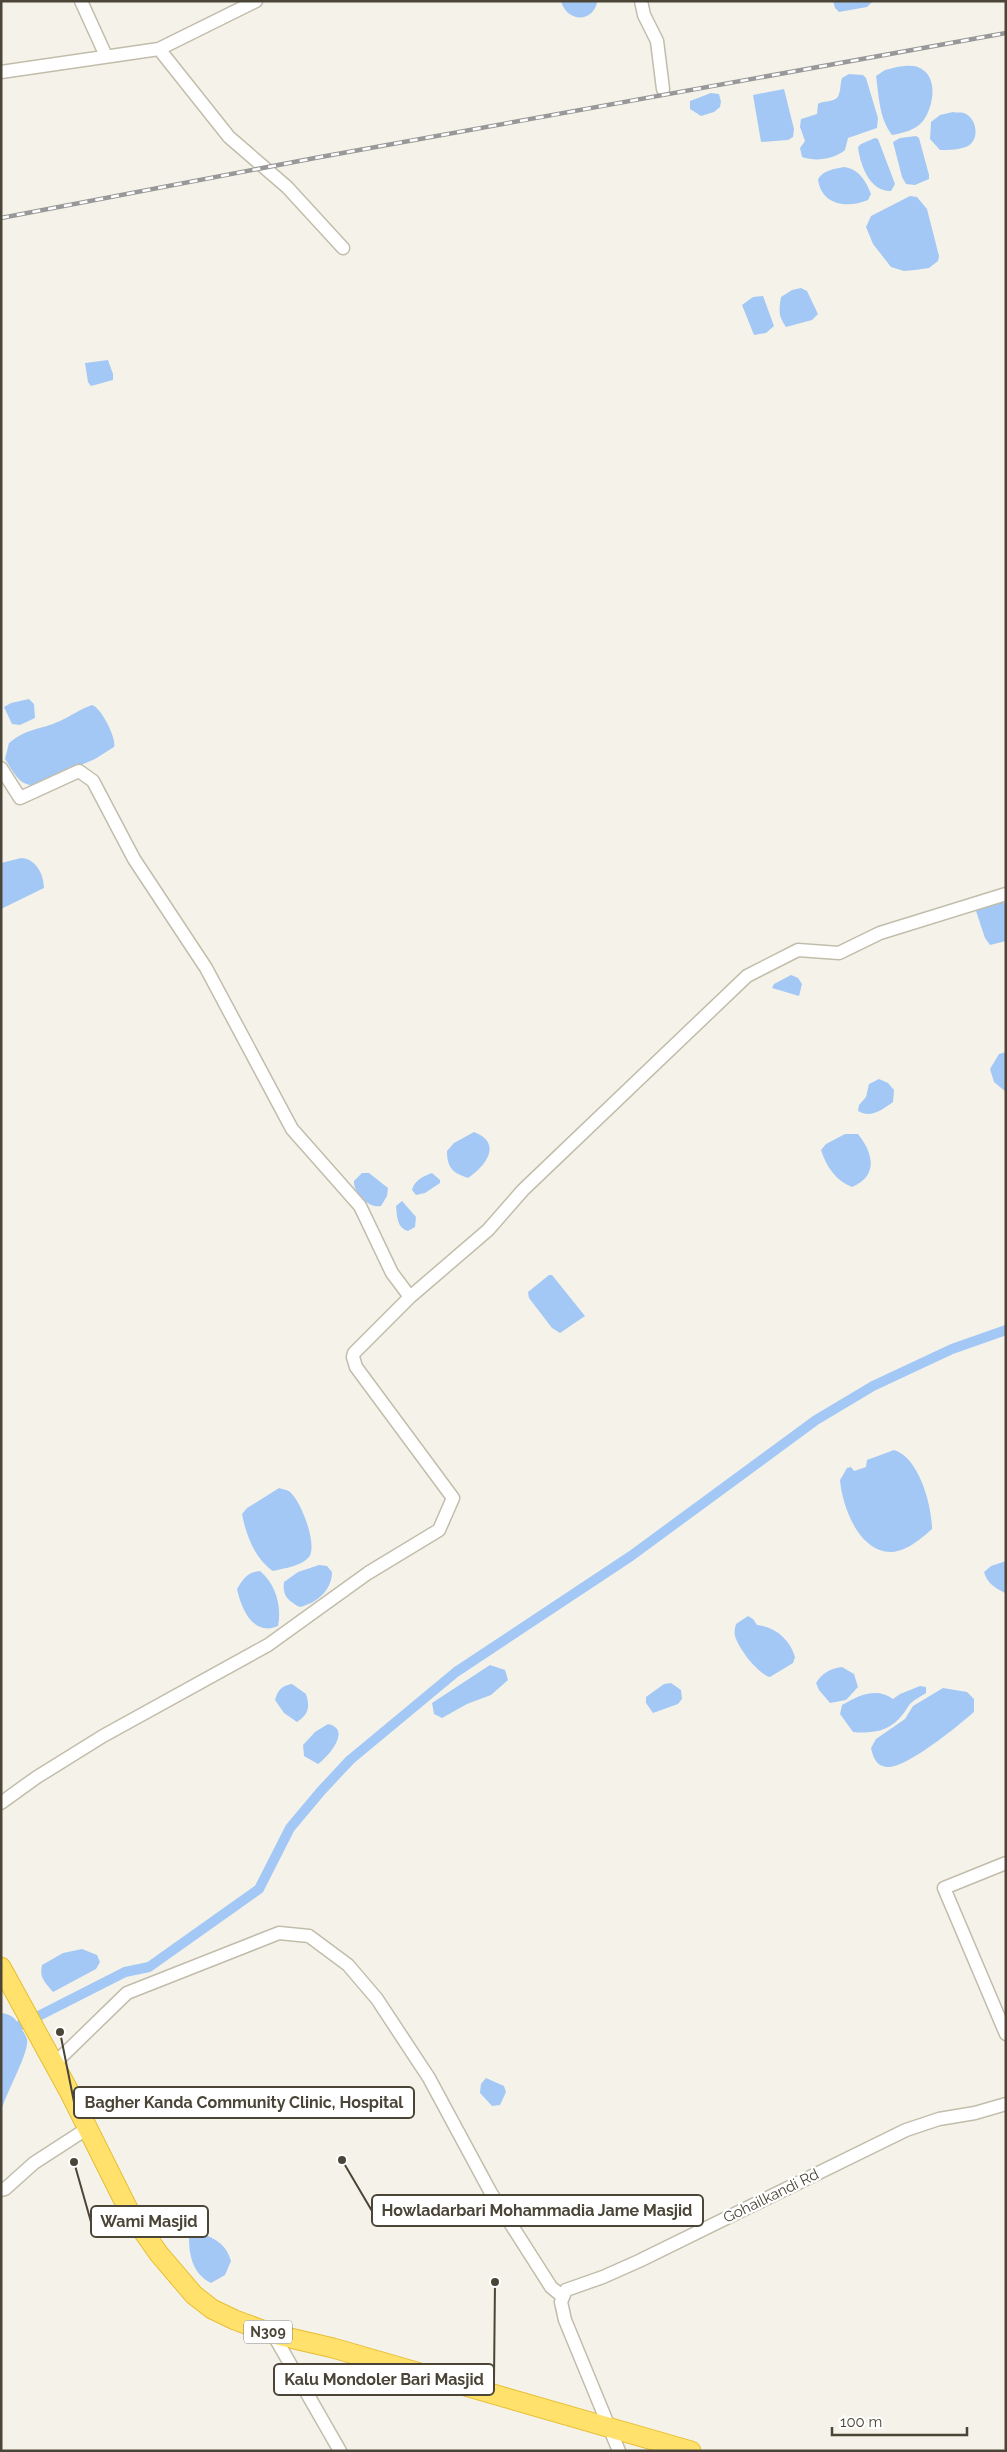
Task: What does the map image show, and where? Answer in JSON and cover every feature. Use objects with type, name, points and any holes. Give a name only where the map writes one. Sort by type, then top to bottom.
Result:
[{"type":"highway","points":[[1,1967],[54,2064]]},
{"type":"highway","name":"N309","points":[[54,2064],[130,2213],[159,2254],[194,2296],[212,2309],[273,2334],[342,2351],[691,2451]]},
{"type":"street","points":[[81,1],[106,56]]},
{"type":"street","points":[[1,72],[160,49],[256,1]]},
{"type":"street","points":[[641,1],[649,28],[657,41],[662,89]]},
{"type":"street","points":[[160,49],[229,137],[287,187],[343,248]]},
{"type":"street","points":[[1,768],[20,798],[79,771],[93,781],[134,859],[206,968],[292,1129],[360,1206],[392,1273],[410,1297]]},
{"type":"street","points":[[1,1802],[103,1736],[268,1645],[368,1573],[439,1530],[453,1498],[356,1367],[352,1357],[354,1353],[410,1297],[488,1230],[523,1190],[747,976],[798,950],[839,953],[880,933],[1006,894]]},
{"type":"street","points":[[1006,1862],[944,1888],[1006,2034]]},
{"type":"street","points":[[54,2064],[127,1993],[279,1932],[310,1936],[348,1965],[377,1999],[429,2078],[491,2193],[551,2288],[563,2297],[561,2302],[565,2320],[619,2451]]},
{"type":"street","name":"Gohailkandi Rd","points":[[563,2297],[566,2290],[603,2277],[638,2261],[906,2130],[939,2119],[975,2113],[1006,2104]]},
{"type":"street","points":[[3,2190],[34,2163],[88,2128]]},
{"type":"street","points":[[273,2334],[340,2451]]},
{"type":"water","points":[[561,1],[597,1],[597,3],[590,14],[579,17],[568,13]]},
{"type":"water","points":[[833,1],[873,1],[867,7],[839,12],[835,8]]},
{"type":"water","points":[[914,66],[923,70],[931,80],[932,94],[929,109],[923,121],[909,131],[892,135],[884,122],[876,76],[885,70]]},
{"type":"water","points":[[849,74],[863,75],[866,78],[878,118],[877,128],[848,138],[845,150],[836,156],[819,159],[802,157],[800,148],[805,141],[800,127],[801,119],[817,114],[818,104],[836,99],[840,92],[842,78]]},
{"type":"water","points":[[784,89],[794,129],[793,137],[788,140],[761,142],[753,95]]},
{"type":"water","points":[[711,93],[719,94],[721,102],[720,107],[714,112],[701,116],[690,109],[690,101]]},
{"type":"water","points":[[953,112],[964,113],[972,119],[975,129],[974,139],[972,143],[965,147],[954,150],[940,150],[930,139],[931,122],[940,115]]},
{"type":"water","points":[[916,136],[919,138],[929,179],[915,185],[906,184],[902,177],[893,142],[900,138]]},
{"type":"water","points":[[875,138],[878,139],[895,184],[891,191],[877,187],[867,176],[861,162],[858,147]]},
{"type":"water","points":[[844,167],[854,170],[864,180],[871,194],[868,200],[860,203],[844,204],[836,203],[824,195],[818,179],[820,176],[833,169]]},
{"type":"water","points":[[910,196],[917,197],[927,209],[939,256],[938,261],[929,268],[904,271],[891,267],[873,244],[866,227],[871,216]]},
{"type":"water","points":[[801,288],[807,291],[818,314],[812,320],[786,327],[780,313],[781,297],[792,290]]},
{"type":"water","points":[[763,296],[774,326],[766,333],[754,335],[742,305],[753,297]]},
{"type":"water","points":[[108,360],[113,380],[91,386],[88,382],[85,363]]},
{"type":"water","points":[[29,699],[34,704],[35,718],[20,725],[12,724],[4,707],[11,703]]},
{"type":"water","points":[[92,705],[100,711],[108,724],[113,737],[114,747],[95,759],[34,785],[29,785],[20,780],[5,759],[9,743],[22,734],[53,724]]},
{"type":"water","points":[[21,858],[30,861],[38,868],[44,888],[1,909],[1,863]]},
{"type":"water","points":[[1001,901],[1006,904],[1006,941],[990,945],[985,938],[976,911],[978,908]]},
{"type":"water","points":[[791,975],[798,978],[802,984],[799,996],[772,988],[774,984]]},
{"type":"water","points":[[1006,1052],[1006,1092],[994,1082],[990,1069],[999,1054]]},
{"type":"water","points":[[879,1079],[888,1083],[894,1090],[893,1102],[872,1114],[858,1111],[859,1105],[866,1097],[869,1084]]},
{"type":"water","points":[[474,1132],[488,1142],[490,1148],[489,1155],[481,1167],[468,1178],[452,1169],[448,1162],[447,1151],[454,1143]]},
{"type":"water","points":[[845,1134],[858,1134],[867,1149],[871,1164],[870,1171],[866,1177],[852,1187],[836,1177],[821,1150],[826,1144]]},
{"type":"water","points":[[362,1173],[369,1173],[388,1188],[387,1196],[381,1206],[367,1203],[356,1190],[354,1181]]},
{"type":"water","points":[[432,1173],[440,1180],[440,1183],[425,1193],[416,1195],[412,1190],[417,1181]]},
{"type":"water","points":[[402,1201],[416,1217],[415,1227],[408,1231],[402,1227],[397,1218],[396,1206]]},
{"type":"water","points":[[549,1275],[552,1275],[585,1316],[560,1333],[552,1328],[529,1298],[528,1292]]},
{"type":"water","points":[[894,1450],[903,1454],[917,1472],[927,1496],[932,1529],[909,1547],[892,1552],[880,1550],[870,1545],[854,1526],[844,1502],[840,1480],[847,1468],[851,1467],[854,1471],[866,1467],[867,1460]]},
{"type":"water","points":[[279,1488],[290,1492],[299,1504],[310,1534],[311,1551],[309,1557],[302,1563],[273,1571],[261,1560],[252,1546],[242,1514],[247,1508]]},
{"type":"water","points":[[1006,1561],[1005,1593],[992,1585],[984,1572],[991,1566]]},
{"type":"water","points":[[319,1565],[327,1566],[332,1572],[329,1585],[318,1599],[300,1607],[285,1594],[284,1582],[298,1572]]},
{"type":"water","points":[[260,1571],[266,1576],[274,1589],[279,1611],[278,1626],[262,1628],[255,1624],[245,1612],[237,1589],[246,1577]]},
{"type":"water","points":[[748,1616],[757,1625],[770,1628],[786,1640],[795,1657],[793,1663],[770,1677],[754,1666],[740,1647],[735,1634],[736,1624]]},
{"type":"water","points":[[490,1665],[505,1670],[508,1680],[491,1695],[467,1704],[442,1718],[434,1714],[432,1703]]},
{"type":"water","points":[[842,1667],[854,1674],[858,1687],[846,1700],[830,1703],[819,1690],[816,1683],[827,1672]]},
{"type":"water","points":[[671,1683],[681,1690],[682,1699],[678,1704],[653,1713],[646,1703],[646,1697],[664,1684]]},
{"type":"water","points":[[292,1684],[306,1694],[308,1703],[306,1713],[297,1722],[284,1713],[275,1700],[281,1689]]},
{"type":"water","points":[[920,1686],[926,1687],[926,1693],[910,1704],[898,1720],[887,1728],[874,1732],[853,1732],[840,1714],[842,1705],[855,1698],[881,1693],[893,1699]]},
{"type":"water","points":[[943,1688],[967,1692],[974,1699],[974,1712],[919,1754],[896,1766],[887,1767],[880,1765],[874,1758],[871,1748],[876,1739],[905,1719],[913,1706]]},
{"type":"water","points":[[328,1724],[335,1727],[338,1731],[338,1737],[328,1755],[318,1764],[304,1756],[303,1745],[315,1732]]},
{"type":"water","points":[[82,1949],[97,1955],[100,1962],[96,1969],[53,1992],[42,1977],[42,1965],[63,1953]]},
{"type":"water","points":[[1,2013],[14,2018],[27,2039],[27,2045],[1,2112]]},
{"type":"water","points":[[486,2078],[504,2086],[506,2092],[500,2105],[492,2106],[480,2093],[481,2084]]},
{"type":"water","points":[[196,2232],[208,2236],[222,2245],[231,2261],[225,2275],[211,2283],[196,2270],[191,2258],[189,2237]]},
{"type":"waterway","points":[[1,2035],[125,1972],[149,1967],[259,1889],[290,1828],[321,1791],[350,1760],[456,1672],[631,1556],[816,1420],[873,1386],[952,1349],[1006,1330]]},
{"type":"railway","points":[[1,218],[315,158],[1006,33]]},
{"type":"place","name":"Bagher Kanda Community Clinic, Hospital","points":[[60,2032]]},
{"type":"place","name":"Howladarbari Mohammadia Jame Masjid","points":[[342,2160]]},
{"type":"place","name":"Wami Masjid","points":[[74,2162]]},
{"type":"place","name":"Kalu Mondoler Bari Masjid","points":[[495,2282]]}]
